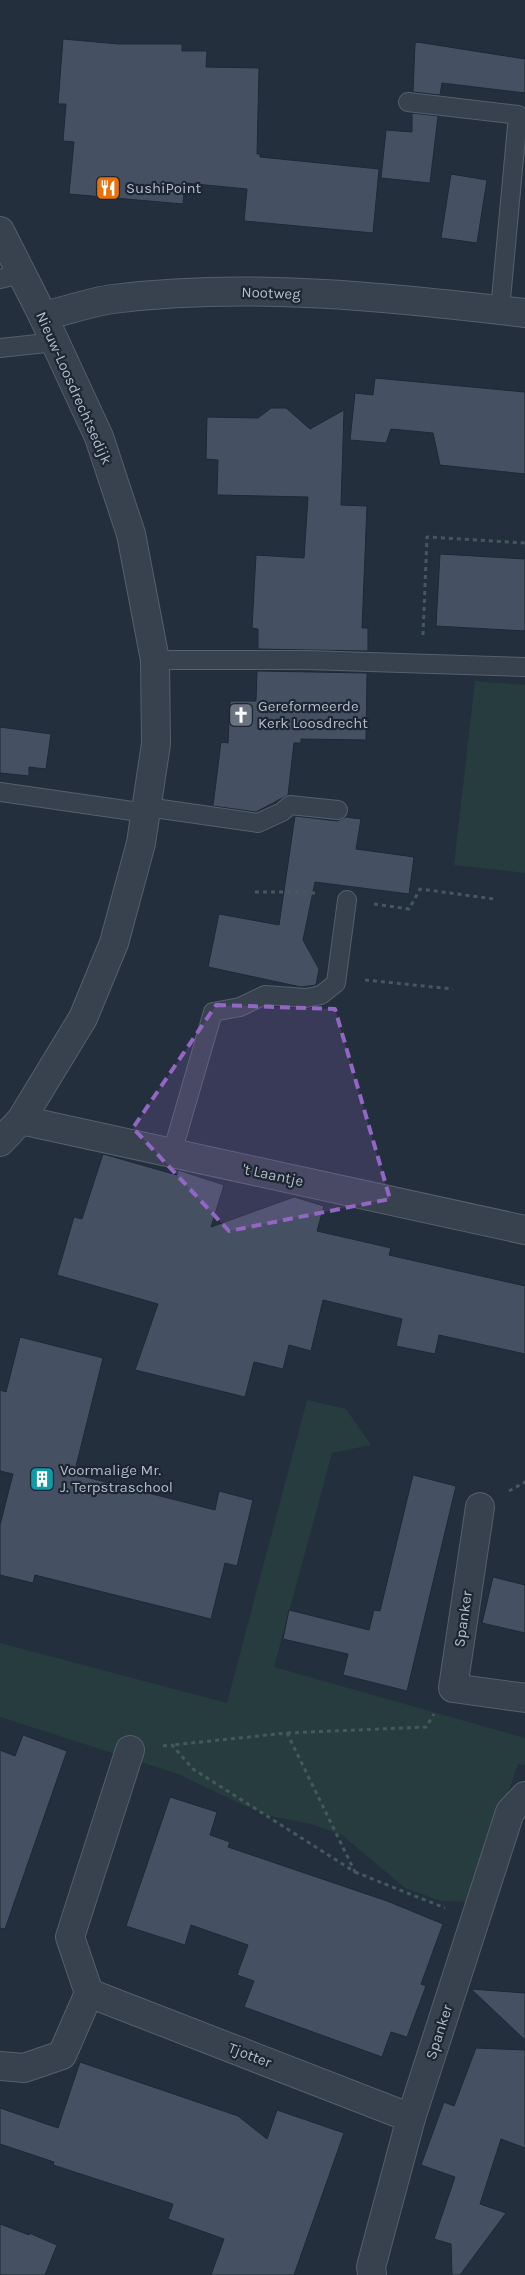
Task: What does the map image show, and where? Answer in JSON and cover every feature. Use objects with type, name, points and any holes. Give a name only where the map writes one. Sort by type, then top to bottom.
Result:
[{"type":"street","name":"Nieuw-Loosdrechtsedijk","points":[[0,231],[11,277],[43,316],[99,437],[131,534],[155,660],[156,744],[141,843],[114,943],[84,1018],[21,1120],[0,1142]]},
{"type":"street","name":"Nootweg","points":[[43,316],[112,299],[220,292],[391,297],[513,311]]},
{"type":"street","name":"'t Laantje","points":[[21,1120],[525,1230]]},
{"type":"street","name":"Spanker","points":[[453,1688],[480,1507]]},
{"type":"street","points":[[453,1688],[525,1698]]},
{"type":"street","points":[[0,2066],[24,2068],[62,2055],[89,1993],[70,1937],[130,1750]]},
{"type":"street","name":"Spanker","points":[[372,2275],[371,2267],[411,2118],[510,1812],[525,1796]]},
{"type":"street","name":"Tjotter","points":[[89,1993],[411,2118]]},
{"type":"lane","name":"Nootweg","points":[[408,102],[518,115],[513,311]]},
{"type":"lane","points":[[0,348],[55,342]]},
{"type":"lane","points":[[155,660],[422,663],[525,667]]},
{"type":"lane","points":[[0,792],[258,823],[282,812],[290,805],[338,810]]},
{"type":"lane","points":[[172,1153],[213,1012],[240,1007],[265,995],[306,998],[321,995],[336,983],[347,900]]},
{"type":"path","points":[[422,663],[427,537],[525,543]]},
{"type":"path","points":[[336,977],[453,989]]},
{"type":"path","points":[[172,1745],[287,1733],[426,1727],[453,1688]]},
{"type":"path","points":[[287,1733],[355,1872]]},
{"type":"path","points":[[193,1769],[355,1872],[476,1920]]},
{"type":"highlighted area","points":[[216,1005],[335,1009],[390,1199],[229,1231],[133,1128]]},
{"type":"green space","points":[[475,681],[525,685],[525,873],[454,865]]},
{"type":"green space","points":[[307,1400],[346,1409],[371,1445],[332,1453],[274,1667],[525,1738],[525,1765],[518,1764],[471,1902],[441,1901],[405,1888],[342,1835],[311,1824],[270,1816],[178,1774],[0,1717],[0,1643],[227,1703]]},
{"type":"building","points":[[63,39],[119,44],[182,44],[182,51],[207,51],[206,67],[259,68],[257,154],[260,154],[260,157],[379,169],[373,233],[244,221],[247,189],[185,183],[183,204],[69,194],[74,142],[63,141],[66,104],[58,104]]},
{"type":"building","points":[[417,42],[525,59],[525,93],[442,83],[440,95],[413,92],[415,44]]},
{"type":"building","points":[[412,113],[438,116],[430,183],[381,178],[386,130],[412,132]]},
{"type":"building","points":[[451,174],[487,180],[477,243],[441,238]]},
{"type":"building","points":[[375,378],[525,392],[525,474],[440,465],[433,433],[391,429],[386,443],[350,440],[355,393],[373,395]]},
{"type":"building","points":[[271,408],[286,408],[310,429],[344,410],[341,505],[367,506],[362,628],[368,628],[368,651],[258,649],[258,629],[252,628],[256,555],[304,558],[308,497],[217,495],[218,460],[206,459],[207,417],[258,418]]},
{"type":"building","points":[[440,554],[525,559],[525,631],[436,626]]},
{"type":"building","points":[[257,671],[367,673],[366,740],[301,739],[301,743],[294,743],[288,795],[256,812],[213,806],[221,742],[228,743],[230,701],[256,701]]},
{"type":"building","points":[[0,727],[51,734],[46,769],[29,767],[29,776],[0,773]]},
{"type":"building","points":[[295,816],[337,821],[346,817],[361,819],[356,849],[414,857],[409,894],[315,882],[303,940],[319,969],[316,985],[301,987],[208,967],[219,914],[279,925]]},
{"type":"building","points":[[103,1154],[177,1175],[178,1170],[224,1185],[211,1227],[294,1197],[324,1206],[317,1231],[391,1248],[389,1255],[525,1286],[525,1354],[439,1335],[435,1354],[396,1346],[402,1319],[323,1300],[311,1351],[289,1345],[283,1369],[254,1362],[245,1397],[135,1370],[158,1304],[57,1275],[74,1217],[82,1219]]},
{"type":"building","name":"Voormalige Mr. J. Terpstraschool","points":[[20,1337],[103,1358],[74,1474],[215,1510],[219,1491],[253,1500],[237,1566],[225,1563],[211,1619],[35,1575],[33,1583],[0,1575],[0,1525],[13,1474],[0,1471],[0,1390],[6,1392]]},
{"type":"building","points":[[413,1475],[456,1486],[407,1691],[343,1675],[348,1654],[283,1639],[289,1610],[369,1630],[374,1610],[380,1611]]},
{"type":"building","points":[[493,1577],[525,1585],[525,1633],[482,1623]]},
{"type":"building","points":[[23,1735],[67,1751],[5,1929],[0,1928],[0,1750],[15,1756]]},
{"type":"building","points":[[170,1797],[217,1812],[210,1835],[230,1842],[228,1847],[387,1901],[443,1924],[421,1984],[426,1986],[407,2037],[391,2032],[382,2057],[244,2007],[254,1981],[237,1975],[248,1945],[191,1925],[185,1945],[126,1926]]},
{"type":"building","points":[[471,1989],[525,1993],[525,2040]]},
{"type":"building","points":[[476,2048],[525,2050],[525,2148],[501,2139],[480,2204],[506,2213],[460,2275],[452,2275],[451,2244],[434,2239],[455,2177],[421,2165],[444,2102],[454,2106]]},
{"type":"building","points":[[80,2062],[238,2116],[267,2139],[277,2110],[344,2133],[294,2275],[211,2275],[224,2239],[168,2219],[173,2204],[53,2165],[54,2162],[0,2144],[0,2108],[58,2128]]},
{"type":"building","points":[[0,2224],[29,2235],[29,2233],[57,2245],[45,2275],[0,2275]]},
{"type":"place","name":"SushiPoint","points":[[108,188]]},
{"type":"place","name":"Gereformeerde Kerk Loosdrecht","points":[[241,715]]},
{"type":"place","name":"Voormalige Mr. J. Terpstraschool","points":[[42,1479]]}]
